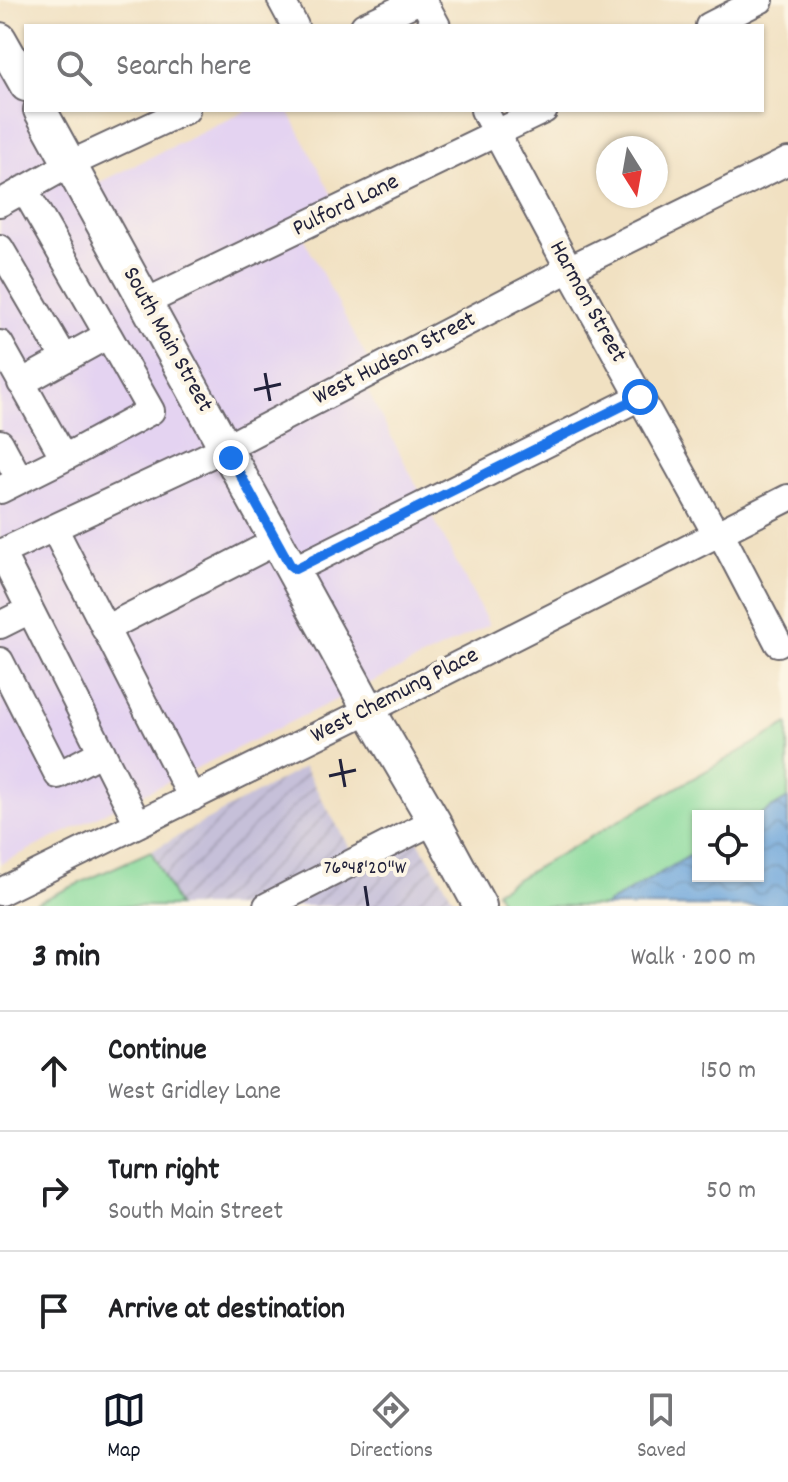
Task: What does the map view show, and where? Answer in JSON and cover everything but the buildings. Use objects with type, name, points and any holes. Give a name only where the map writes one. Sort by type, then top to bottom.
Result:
[{"type":"main road","points":[[1,42],[24,82]]},
{"type":"main road","name":"South Main Street","points":[[41,112],[480,906]]},
{"type":"street","points":[[281,0],[294,24]]},
{"type":"street","points":[[293,0],[304,24]]},
{"type":"street","points":[[368,24],[421,0],[436,24]]},
{"type":"street","points":[[713,24],[760,0]]},
{"type":"street","points":[[0,203],[70,164],[182,112]]},
{"type":"street","name":"Harmon Street","points":[[485,112],[778,643]]},
{"type":"street","name":"Pulford Lane","points":[[146,302],[540,112]]},
{"type":"street","name":"West Hudson Street","points":[[1,550],[225,448],[569,269],[788,161]]},
{"type":"street","points":[[0,443],[10,485],[151,411],[24,189]]},
{"type":"street","points":[[0,248],[65,359]]},
{"type":"street","points":[[21,383],[108,335]]},
{"type":"street","points":[[0,344],[64,458]]},
{"type":"street","points":[[105,629],[284,553],[295,569],[640,397]]},
{"type":"street","name":"West Chemung Place","points":[[0,892],[788,498]]},
{"type":"street","points":[[54,528],[192,798]]},
{"type":"street","points":[[1,550],[138,824]]},
{"type":"street","points":[[0,625],[30,610]]},
{"type":"street","points":[[0,661],[58,775],[102,752]]},
{"type":"street","points":[[274,903],[434,821]]},
{"type":"shaded area","points":[[0,21],[24,78],[24,112],[27,112],[73,195],[244,112],[289,112],[336,203],[295,222],[380,383],[367,390],[489,625],[0,864]]},
{"type":"shaded area","points":[[304,767],[352,852],[406,821],[458,906],[178,906],[151,851]]},
{"type":"green space","points":[[788,724],[788,798],[764,812],[692,810],[692,855],[604,906],[503,906],[496,891]]},
{"type":"green space","points":[[151,851],[178,906],[29,906]]},
{"type":"water","points":[[788,798],[788,906],[604,906],[692,855],[692,882],[764,882],[764,812]]},
{"type":"route","points":[[231,458],[295,569],[640,397]]}]
